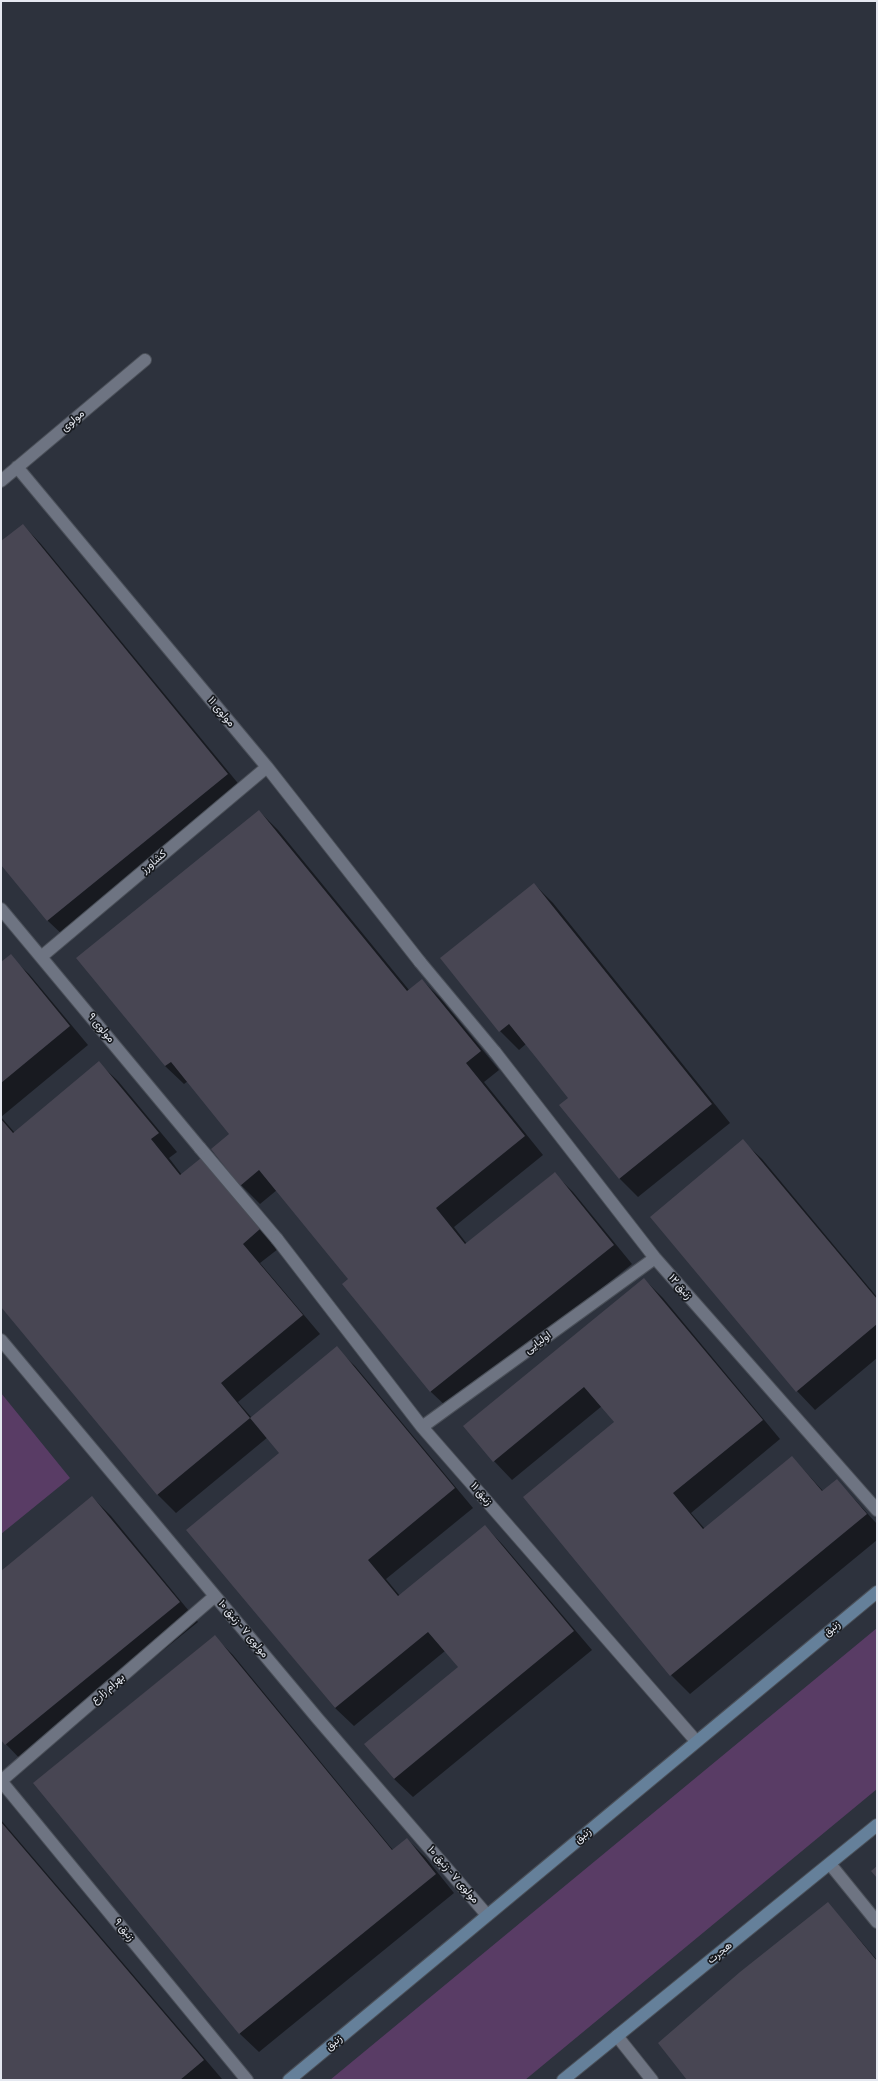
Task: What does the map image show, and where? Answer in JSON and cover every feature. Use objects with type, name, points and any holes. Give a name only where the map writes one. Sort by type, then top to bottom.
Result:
[{"type":"street","name":"مولوی","points":[[1,481],[145,360]]},
{"type":"street","name":"مولوی ۱۱","points":[[17,467],[267,767],[420,962],[495,1052]]},
{"type":"street","name":"کشاورز","points":[[41,956],[267,767]]},
{"type":"street","name":"مولوی ۹","points":[[1,909],[277,1239]]},
{"type":"street","name":"زنبق ۱۲","points":[[495,1052],[654,1258],[877,1510]]},
{"type":"street","name":"زنبق ۱۱","points":[[277,1239],[422,1427],[696,1741]]},
{"type":"street","name":"اولیایی","points":[[422,1427],[654,1258]]},
{"type":"street","name":"مولوی ۷ - زنبق ۱۰","points":[[1,1340],[318,1719],[487,1916]]},
{"type":"street","name":"زنبق","points":[[289,2080],[877,1592]]},
{"type":"street","name":"بهرام زارع","points":[[1,1781],[216,1596]]},
{"type":"street","name":"زنبق ۹","points":[[1,1781],[247,2080]]},
{"type":"street","name":"هجرت","points":[[563,2080],[877,1825]]},
{"type":"street","points":[[830,1864],[877,1922]]},
{"type":"street","points":[[617,2036],[652,2080]]},
{"type":"shaded area","points":[[1,1393],[70,1478],[1,1534]]},
{"type":"shaded area","points":[[877,1628],[877,1789],[525,2080],[330,2080]]},
{"type":"building","points":[[23,524],[228,774],[47,921],[1,865],[1,541]]},
{"type":"building","points":[[259,810],[407,991],[422,979],[481,1051],[466,1063],[525,1136],[436,1208],[465,1244],[555,1172],[614,1245],[430,1392],[342,1284],[348,1279],[259,1170],[240,1186],[211,1149],[229,1134],[171,1062],[165,1066],[76,958]]},
{"type":"building","points":[[534,883],[712,1104],[619,1179],[559,1105],[568,1098],[509,1024],[499,1032],[440,958]]},
{"type":"building","points":[[11,954],[70,1026],[1,1083],[1,962]]},
{"type":"building","points":[[99,1061],[159,1133],[151,1139],[180,1175],[201,1158],[260,1229],[243,1244],[303,1315],[221,1383],[250,1418],[157,1495],[1,1307],[1,1119],[13,1133]]},
{"type":"building","points":[[743,1139],[877,1299],[877,1324],[796,1392],[650,1217]]},
{"type":"building","points":[[644,1278],[763,1420],[673,1493],[703,1529],[792,1456],[822,1491],[837,1479],[867,1514],[670,1676],[523,1497],[614,1422],[584,1387],[493,1462],[463,1426]]},
{"type":"building","points":[[337,1346],[455,1488],[368,1560],[398,1596],[485,1525],[574,1631],[394,1779],[364,1744],[458,1667],[428,1632],[335,1708],[186,1530],[279,1453],[250,1418]]},
{"type":"building","points":[[92,1496],[180,1602],[5,1745],[1,1740],[1,1571]]},
{"type":"building","points":[[215,1635],[392,1850],[407,1838],[436,1874],[239,2034],[33,1783]]},
{"type":"building","points":[[1,1822],[204,2060],[180,2080],[1,2080]]},
{"type":"building","points":[[877,1866],[877,1878],[871,1871]]},
{"type":"building","points":[[828,1902],[877,1961],[877,2080],[687,2080],[658,2043],[740,1972]]}]
